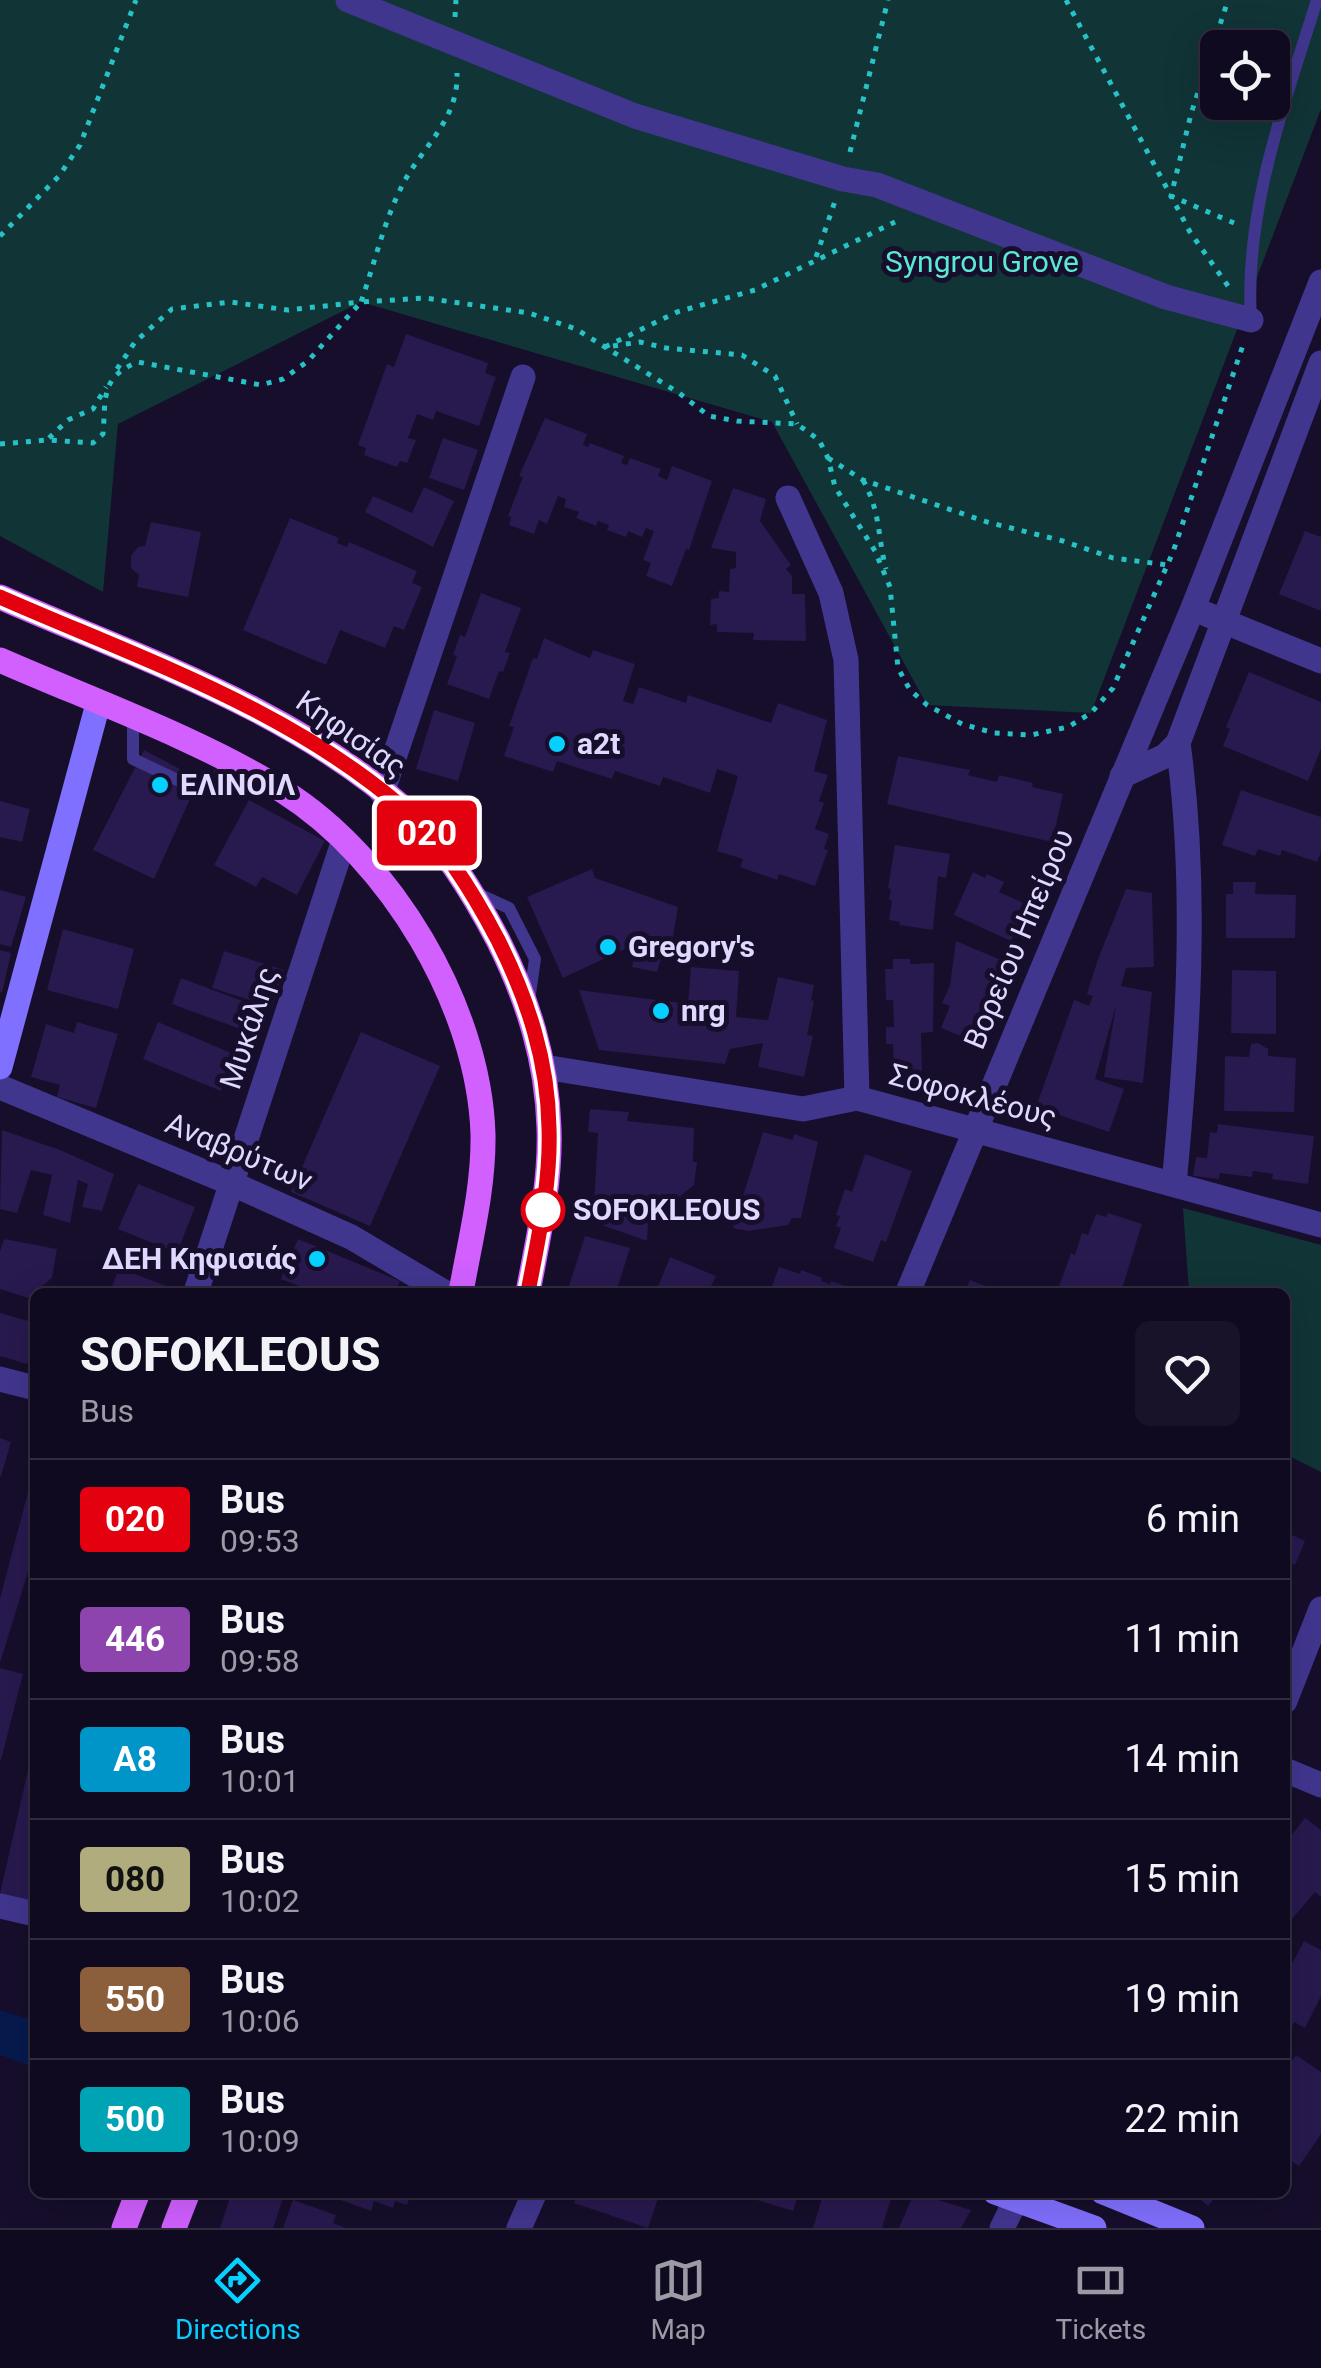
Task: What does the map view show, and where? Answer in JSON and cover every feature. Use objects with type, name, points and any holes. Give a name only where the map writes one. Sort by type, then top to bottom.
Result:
[{"type":"main road","name":"Κηφισίας","points":[[0,598],[275,719],[413,818],[467,888],[507,958],[528,1008],[544,1067],[550,1133],[529,1288]]},
{"type":"main road","points":[[0,660],[232,763],[298,801],[344,840],[376,876],[430,957],[456,1009],[476,1072],[483,1139],[480,1182],[462,1288]]},
{"type":"main road","points":[[124,2228],[136,2198]]},
{"type":"main road","points":[[174,2228],[186,2198]]},
{"type":"street","points":[[348,0],[635,116],[843,180],[877,185],[1166,297],[1251,320]]},
{"type":"street","name":"Βορείου Ηπείρου","points":[[910,1288],[1192,608],[1321,282]]},
{"type":"street","points":[[1122,776],[1165,756],[1178,743],[1321,364]]},
{"type":"street","points":[[382,793],[523,377]]},
{"type":"street","points":[[788,498],[832,592],[846,660],[857,1098]]},
{"type":"street","points":[[1192,608],[1321,661]]},
{"type":"street","points":[[0,1068],[98,704]]},
{"type":"street","points":[[1174,1184],[1189,967],[1186,805],[1178,743]]},
{"type":"street","name":"Μυκάλης","points":[[197,1288],[344,840]]},
{"type":"street","name":"Σοφοκλέους","points":[[544,1067],[802,1109],[857,1098],[1321,1225]]},
{"type":"street","name":"Αναβρύτων","points":[[0,1087],[234,1184],[351,1238],[437,1288]]},
{"type":"street","points":[[0,1379],[30,1387]]},
{"type":"street","points":[[1290,1687],[1321,1608]]},
{"type":"street","points":[[1290,1772],[1321,1785]]},
{"type":"street","points":[[0,1906],[30,1913]]},
{"type":"street","points":[[519,2228],[532,2198]]},
{"type":"street","points":[[1002,2228],[1010,2198]]},
{"type":"street","points":[[1019,2198],[1094,2228]]},
{"type":"street","points":[[1118,2198],[1192,2228]]},
{"type":"lane","points":[[1251,320],[1249,274],[1270,154],[1318,0]]},
{"type":"lane","points":[[133,719],[133,759],[201,791],[232,763]]},
{"type":"path","points":[[0,236],[60,176],[80,145],[136,0]]},
{"type":"path","points":[[0,444],[48,440],[93,444],[103,434],[107,384],[118,370],[138,362],[261,385],[282,379],[308,361],[361,302],[400,188],[442,130],[457,84],[456,0]]},
{"type":"path","points":[[816,258],[843,180],[888,0]]},
{"type":"path","points":[[863,480],[878,512],[896,656],[910,690],[926,705],[962,724],[994,733],[1030,735],[1068,726],[1091,713],[1112,688],[1168,565],[1251,320],[1190,232],[1066,0]]},
{"type":"path","points":[[1171,196],[1228,0]]},
{"type":"path","points":[[1171,196],[1255,233]]},
{"type":"path","points":[[605,346],[677,312],[754,290],[902,218],[925,202]]},
{"type":"path","points":[[48,440],[68,420],[93,409],[135,342],[172,309],[230,302],[288,310],[425,298],[529,313],[576,328],[679,392],[709,416],[797,424]]},
{"type":"path","points":[[605,346],[640,342],[742,355],[775,376],[797,424],[819,440],[828,458],[834,487],[875,551],[890,587]]},
{"type":"path","points":[[828,458],[863,480],[986,522],[1113,558],[1168,565]]},
{"type":"green space","name":"Syngrou Grove","points":[[0,0],[1321,0],[1321,109],[1091,713],[927,705],[772,422],[361,302],[118,424],[103,592],[0,536]]},
{"type":"green space","points":[[1183,1208],[1321,1245],[1321,1472],[1290,1456],[1290,1288],[1189,1288]]},
{"type":"water","points":[[0,2010],[30,2019],[30,2066],[0,2055]]},
{"type":"building","points":[[406,334],[488,363],[485,373],[496,377],[479,426],[436,411],[433,420],[417,414],[408,438],[416,440],[407,463],[400,461],[397,467],[364,455],[366,448],[358,445],[387,364],[394,367]]},
{"type":"building","points":[[545,418],[587,434],[583,445],[588,447],[590,443],[624,456],[621,463],[627,465],[630,458],[661,469],[658,476],[667,480],[672,466],[712,481],[689,550],[686,549],[672,586],[646,576],[651,563],[643,560],[654,531],[646,528],[642,537],[628,531],[626,537],[607,530],[609,525],[598,521],[596,526],[576,518],[579,512],[564,507],[566,499],[558,496],[547,524],[539,520],[534,534],[509,525],[508,516],[523,477],[519,476]]},
{"type":"building","points":[[443,438],[478,450],[464,490],[429,478]]},
{"type":"building","points":[[424,487],[454,501],[433,547],[365,512],[373,496],[412,513]]},
{"type":"building","points":[[733,488],[766,499],[760,521],[791,565],[786,569],[792,576],[792,594],[805,594],[806,641],[753,640],[754,633],[717,632],[717,624],[710,625],[711,599],[719,598],[719,591],[729,592],[730,569],[736,568],[736,552],[711,548]]},
{"type":"building","points":[[290,518],[339,538],[337,543],[347,547],[349,542],[417,571],[412,583],[422,587],[404,630],[394,626],[385,648],[340,630],[326,665],[243,630]]},
{"type":"building","points":[[151,522],[201,532],[188,597],[137,587],[139,575],[131,568],[131,556],[138,547],[145,546]]},
{"type":"building","points":[[1305,531],[1321,537],[1321,611],[1279,594]]},
{"type":"building","points":[[481,593],[521,608],[505,652],[510,653],[489,699],[447,684],[460,635],[465,637]]},
{"type":"building","points":[[544,638],[590,658],[593,650],[635,664],[623,701],[633,704],[639,687],[686,703],[688,695],[771,723],[778,703],[827,720],[814,771],[828,775],[815,829],[829,834],[824,849],[828,850],[815,886],[779,874],[777,880],[740,867],[743,859],[717,851],[738,776],[717,769],[710,793],[663,777],[660,786],[615,771],[612,779],[557,761],[553,772],[504,756],[514,727],[509,726]]},
{"type":"building","points":[[1249,672],[1321,702],[1321,749],[1308,781],[1223,746],[1230,729],[1226,727]]},
{"type":"building","points":[[434,710],[475,723],[458,781],[416,769]]},
{"type":"building","points":[[144,750],[199,779],[154,879],[93,850]]},
{"type":"building","points":[[898,756],[970,770],[968,775],[997,782],[999,775],[1063,794],[1052,842],[887,804]]},
{"type":"building","points":[[1241,790],[1321,817],[1321,852],[1317,862],[1282,850],[1280,856],[1258,849],[1255,856],[1222,845]]},
{"type":"building","points":[[249,800],[325,841],[297,895],[262,877],[256,887],[214,865]]},
{"type":"building","points":[[0,801],[30,809],[22,842],[0,837]]},
{"type":"building","points":[[895,845],[950,854],[946,878],[938,876],[933,930],[889,920],[892,900],[888,888]]},
{"type":"building","points":[[592,869],[595,878],[678,907],[672,942],[666,942],[657,972],[632,967],[636,951],[625,949],[563,978],[527,897]]},
{"type":"building","points":[[973,872],[1004,882],[999,892],[1028,905],[1011,941],[954,915]]},
{"type":"building","points":[[1233,882],[1256,882],[1255,894],[1296,895],[1295,938],[1226,938],[1226,894],[1233,894]]},
{"type":"building","points":[[1126,889],[1152,893],[1154,967],[1126,968],[1121,986],[1152,992],[1143,1083],[1104,1077],[1116,1006],[1095,1079],[1124,1089],[1109,1132],[1036,1107],[1074,1000],[1089,1006],[1093,996],[1087,994],[1098,959]]},
{"type":"building","points":[[0,890],[26,897],[11,947],[0,944]]},
{"type":"building","points":[[63,929],[134,949],[118,1009],[47,990]]},
{"type":"building","points":[[956,941],[1008,963],[1001,982],[997,981],[985,1000],[968,1039],[941,1028],[950,1006],[942,1003],[950,985]]},
{"type":"building","points":[[0,950],[11,953],[2,993],[0,992]]},
{"type":"building","points":[[224,951],[284,970],[272,1007],[212,988]]},
{"type":"building","points":[[893,959],[910,959],[910,964],[934,963],[933,1032],[921,1033],[922,1073],[894,1074],[893,1044],[886,1044],[886,1027],[894,1027],[893,1000],[886,1000],[885,969],[893,969]]},
{"type":"building","name":"nrg","points":[[691,967],[739,971],[736,1017],[768,1020],[778,977],[814,985],[807,1035],[813,1036],[804,1077],[758,1067],[763,1043],[730,1049],[725,1064],[599,1050],[579,990],[688,1004]]},
{"type":"building","points":[[1232,970],[1276,971],[1276,1034],[1231,1033]]},
{"type":"building","points":[[181,978],[253,1005],[243,1030],[172,1004]]},
{"type":"building","points":[[77,1022],[118,1034],[96,1108],[57,1097],[60,1085],[31,1077],[46,1024],[74,1033]]},
{"type":"building","points":[[158,1022],[236,1055],[221,1091],[143,1059]]},
{"type":"building","points":[[361,1032],[440,1066],[370,1226],[291,1192]]},
{"type":"building","points":[[1251,1044],[1268,1049],[1268,1056],[1296,1058],[1294,1112],[1224,1111],[1225,1056],[1249,1057]]},
{"type":"building","points":[[590,1109],[629,1112],[627,1121],[694,1128],[694,1185],[675,1200],[642,1196],[642,1203],[649,1206],[647,1241],[593,1222],[598,1133],[588,1132]]},
{"type":"building","points":[[1218,1124],[1314,1136],[1308,1184],[1272,1179],[1273,1174],[1253,1171],[1252,1177],[1220,1173],[1219,1179],[1193,1176],[1196,1157],[1207,1158],[1210,1132],[1217,1133]]},
{"type":"building","points":[[2,1130],[114,1174],[102,1211],[82,1207],[88,1184],[78,1180],[70,1223],[43,1215],[52,1175],[31,1170],[17,1213],[0,1209]]},
{"type":"building","points":[[763,1132],[793,1140],[794,1134],[818,1142],[801,1218],[792,1218],[788,1225],[748,1231],[733,1228]]},
{"type":"building","points":[[865,1154],[912,1171],[886,1242],[881,1240],[873,1262],[834,1248],[841,1228],[836,1226],[840,1216],[836,1215],[845,1189],[852,1192]]},
{"type":"building","points":[[138,1184],[195,1207],[177,1253],[118,1229]]},
{"type":"building","points":[[1108,1213],[1142,1224],[1122,1288],[1058,1288],[1082,1233],[1088,1235],[1096,1214],[1106,1217]]},
{"type":"building","points":[[585,1236],[630,1248],[617,1288],[568,1288]]},
{"type":"building","points":[[4,1239],[57,1249],[52,1278],[40,1288],[30,1288],[28,1298],[0,1289],[0,1251]]},
{"type":"building","name":"ΔΕΗ Κηφισιάς","points":[[298,1239],[400,1281],[397,1288],[305,1288],[281,1279]]},
{"type":"building","points":[[670,1257],[716,1276],[710,1288],[658,1288]]},
{"type":"building","points":[[779,1267],[800,1274],[801,1270],[822,1278],[821,1281],[851,1288],[771,1288]]},
{"type":"building","points":[[119,1268],[169,1287],[169,1288],[112,1288]]},
{"type":"building","points":[[970,1280],[991,1288],[966,1288]]},
{"type":"building","points":[[0,1313],[30,1322],[27,1364],[0,1356]]},
{"type":"building","points":[[0,1438],[11,1442],[1,1476],[0,1476]]},
{"type":"building","points":[[30,1484],[30,1565],[0,1663],[0,1599]]},
{"type":"building","points":[[1290,1534],[1305,1541],[1295,1565],[1290,1563]]},
{"type":"building","points":[[0,1668],[23,1674],[1,1760],[0,1759]]},
{"type":"building","points":[[30,1761],[30,1901],[0,1894]]},
{"type":"building","points":[[1305,1818],[1321,1830],[1321,1897],[1315,1892],[1291,1920],[1290,1919],[1290,1837]]},
{"type":"building","points":[[1304,1941],[1321,1950],[1321,1996],[1305,2028],[1294,2022],[1290,2031],[1290,1968]]},
{"type":"building","points":[[1296,2055],[1321,2072],[1321,2134],[1299,2166],[1290,2160],[1290,2064]]},
{"type":"building","points":[[230,2198],[283,2198],[273,2228],[220,2228]]},
{"type":"building","points":[[335,2198],[409,2198],[407,2205],[395,2201],[393,2208],[374,2201],[371,2211]]},
{"type":"building","points":[[576,2198],[658,2198],[648,2228],[574,2203]]},
{"type":"building","points":[[751,2198],[797,2198],[793,2211]]},
{"type":"building","points":[[822,2198],[891,2198],[882,2228],[813,2228]]},
{"type":"building","points":[[912,2198],[931,2198],[971,2210],[961,2228],[899,2228]]},
{"type":"building","points":[[293,2200],[336,2215],[333,2223],[346,2228],[283,2228]]},
{"type":"bus line","name":"020","points":[[0,597],[275,719],[382,793],[413,818],[436,844],[476,901],[507,958],[542,1055],[550,1133],[543,1210],[529,1288]]},
{"type":"place","name":"a2t","points":[[557,744]]},
{"type":"place","name":"ΕΛΙΝΟΙΛ","points":[[160,785]]},
{"type":"place","name":"Gregory's","points":[[608,947]]},
{"type":"place","name":"nrg","points":[[661,1011]]},
{"type":"place","name":"SOFOKLEOUS","points":[[543,1210]]},
{"type":"place","name":"ΔΕΗ Κηφισιάς","points":[[317,1259]]}]
